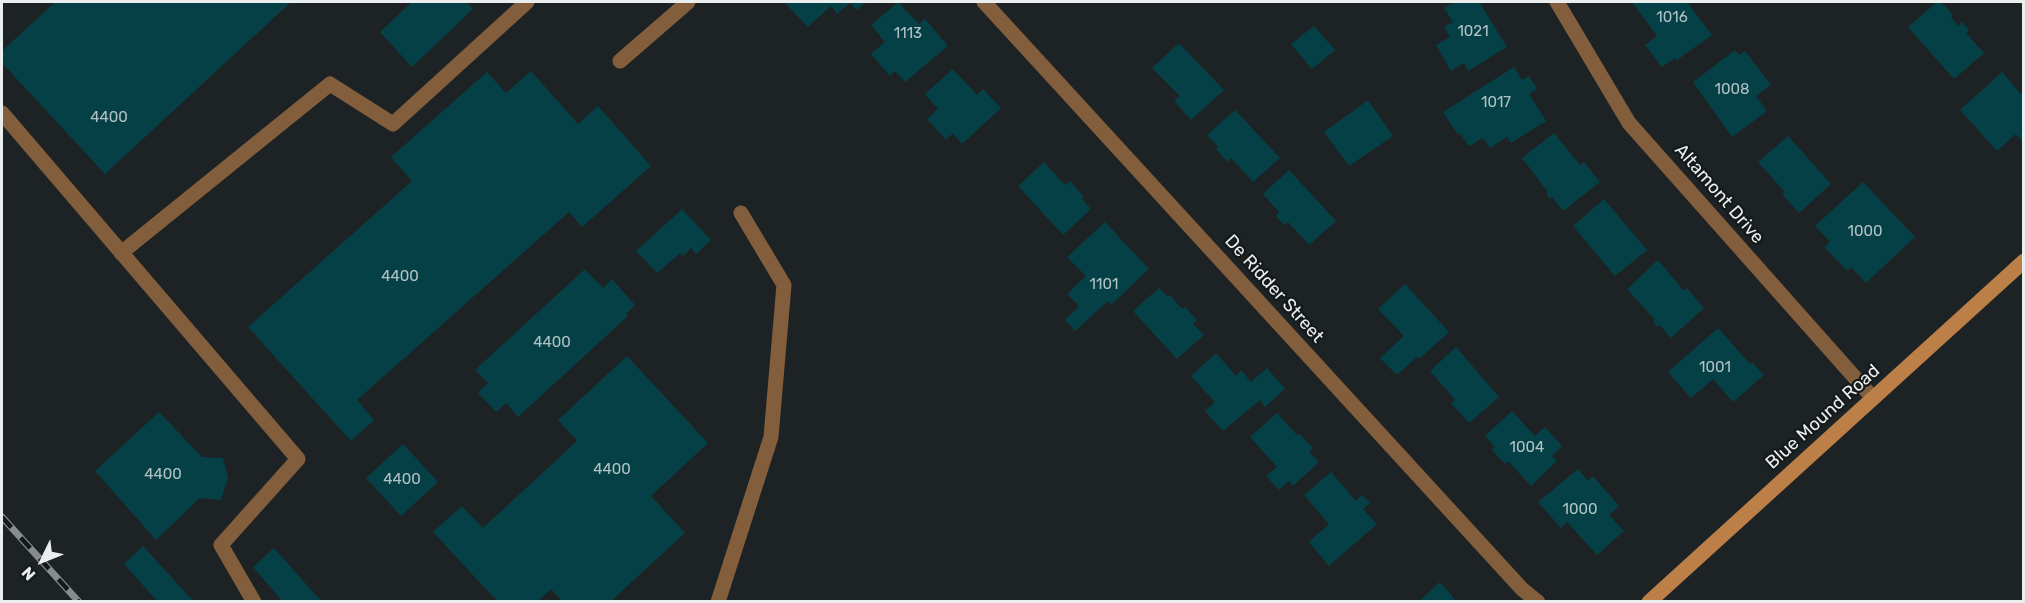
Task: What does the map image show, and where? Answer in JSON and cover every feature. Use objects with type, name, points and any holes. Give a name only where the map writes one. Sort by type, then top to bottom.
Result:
[{"type":"main road","name":"Blue Mound Road","points":[[1649,602],[2024,261]]},
{"type":"street","points":[[122,253],[330,84],[393,124],[527,2]]},
{"type":"street","points":[[620,61],[688,2]]},
{"type":"street","name":"De Ridder Street","points":[[984,2],[1522,588],[1538,602]]},
{"type":"street","name":"Altamont Drive","points":[[1557,2],[1629,123],[1873,398]]},
{"type":"street","points":[[2,112],[298,459],[221,544],[254,602]]},
{"type":"street","points":[[718,602],[771,437],[784,285],[741,213]]},
{"type":"building","points":[[55,2],[291,2],[105,174],[2,63],[2,51]]},
{"type":"building","points":[[412,2],[466,2],[473,9],[412,67],[380,32]]},
{"type":"building","points":[[784,2],[866,2],[857,10],[850,3],[837,14],[831,6],[808,27]]},
{"type":"building","points":[[898,2],[919,24],[925,19],[948,46],[905,82],[895,71],[890,76],[871,54],[885,42],[871,25]]},
{"type":"building","points":[[1455,2],[1480,3],[1507,47],[1468,71],[1464,63],[1451,71],[1436,45],[1450,37],[1444,27],[1453,22],[1444,8]]},
{"type":"building","points":[[1632,2],[1687,2],[1712,35],[1677,60],[1675,58],[1662,67],[1645,45],[1657,36]]},
{"type":"building","points":[[1937,2],[1941,2],[1953,15],[1951,17],[1958,26],[1962,22],[1969,30],[1966,33],[1984,53],[1954,79],[1908,27]]},
{"type":"building","points":[[1314,26],[1335,50],[1312,69],[1291,44]]},
{"type":"building","points":[[1179,43],[1224,90],[1191,120],[1174,101],[1180,96],[1152,68]]},
{"type":"building","points":[[1735,50],[1739,55],[1745,51],[1771,85],[1756,96],[1767,111],[1732,137],[1693,82]]},
{"type":"building","points":[[1514,67],[1522,80],[1529,76],[1537,89],[1529,94],[1546,121],[1511,143],[1507,137],[1490,148],[1483,138],[1469,146],[1460,133],[1458,135],[1443,112]]},
{"type":"building","points":[[953,69],[977,95],[983,89],[1001,108],[962,144],[953,133],[946,140],[927,119],[938,109],[925,94]]},
{"type":"building","points":[[531,71],[578,124],[598,106],[651,166],[582,227],[569,212],[357,400],[374,420],[351,441],[248,327],[412,181],[391,157],[487,72],[506,93]]},
{"type":"building","points":[[2002,72],[2020,93],[2024,90],[2024,143],[2016,134],[1997,151],[1960,110]]},
{"type":"building","points":[[1368,100],[1393,136],[1349,166],[1324,132]]},
{"type":"building","points":[[1235,110],[1280,158],[1253,182],[1231,158],[1227,162],[1207,135]]},
{"type":"building","points":[[1554,133],[1580,165],[1584,162],[1600,182],[1563,211],[1552,197],[1550,199],[1546,193],[1548,192],[1522,158]]},
{"type":"building","points":[[1788,136],[1831,184],[1799,213],[1782,194],[1785,192],[1758,162]]},
{"type":"building","points":[[1044,162],[1065,185],[1070,181],[1091,209],[1063,235],[1018,186]]},
{"type":"building","points":[[1289,170],[1336,221],[1309,245],[1288,222],[1284,225],[1276,216],[1279,212],[1263,194]]},
{"type":"building","points":[[1863,182],[1915,237],[1866,283],[1851,267],[1847,271],[1824,247],[1830,242],[1815,226]]},
{"type":"building","points":[[1604,199],[1647,250],[1615,276],[1573,226]]},
{"type":"building","points":[[682,209],[711,240],[696,254],[691,248],[683,256],[680,253],[657,273],[636,251]]},
{"type":"building","points":[[1105,222],[1149,269],[1111,305],[1108,301],[1075,331],[1065,320],[1079,306],[1067,294],[1086,276],[1067,257]]},
{"type":"building","points":[[1658,260],[1684,291],[1687,288],[1704,308],[1671,338],[1660,325],[1657,327],[1653,322],[1655,320],[1627,289]]},
{"type":"building","points":[[585,269],[603,288],[612,279],[635,305],[626,314],[628,316],[518,417],[506,403],[496,412],[478,393],[488,383],[475,370]]},
{"type":"building","points":[[1405,284],[1449,332],[1397,375],[1380,358],[1404,336],[1378,309]]},
{"type":"building","points":[[1159,288],[1168,297],[1170,295],[1182,309],[1185,307],[1197,320],[1193,324],[1204,335],[1177,359],[1133,311]]},
{"type":"building","points":[[1718,328],[1750,364],[1752,362],[1764,375],[1733,402],[1713,379],[1691,398],[1668,372]]},
{"type":"building","points":[[1456,347],[1499,397],[1469,423],[1451,403],[1455,400],[1430,371]]},
{"type":"building","points":[[1216,353],[1236,376],[1241,370],[1251,382],[1267,368],[1285,389],[1265,407],[1260,400],[1223,431],[1205,411],[1215,402],[1191,376]]},
{"type":"building","points":[[627,356],[708,443],[651,496],[685,533],[610,602],[563,602],[551,589],[537,602],[498,602],[433,532],[462,506],[483,528],[577,441],[558,420]]},
{"type":"building","points":[[1512,411],[1535,436],[1545,427],[1562,446],[1552,456],[1557,461],[1531,486],[1508,461],[1505,464],[1492,450],[1495,447],[1485,436]]},
{"type":"building","points":[[159,412],[202,457],[223,458],[228,478],[221,500],[200,498],[156,540],[95,471]]},
{"type":"building","points":[[1277,413],[1297,435],[1299,433],[1313,448],[1309,452],[1319,462],[1293,486],[1289,481],[1279,490],[1266,476],[1277,467],[1250,437]]},
{"type":"building","points":[[403,444],[438,482],[401,516],[366,478]]},
{"type":"building","points":[[1578,469],[1588,481],[1593,476],[1619,506],[1609,515],[1624,531],[1597,555],[1567,522],[1561,528],[1538,502]]},
{"type":"building","points":[[1331,472],[1356,501],[1362,495],[1370,503],[1363,509],[1377,524],[1329,566],[1309,542],[1329,524],[1304,495]]},
{"type":"building","points":[[143,546],[194,602],[158,602],[124,564]]},
{"type":"building","points":[[274,548],[322,602],[283,602],[253,567]]},
{"type":"building","points":[[1440,582],[1457,602],[1418,602]]},
{"type":"railway","points":[[2,517],[79,602]]}]
